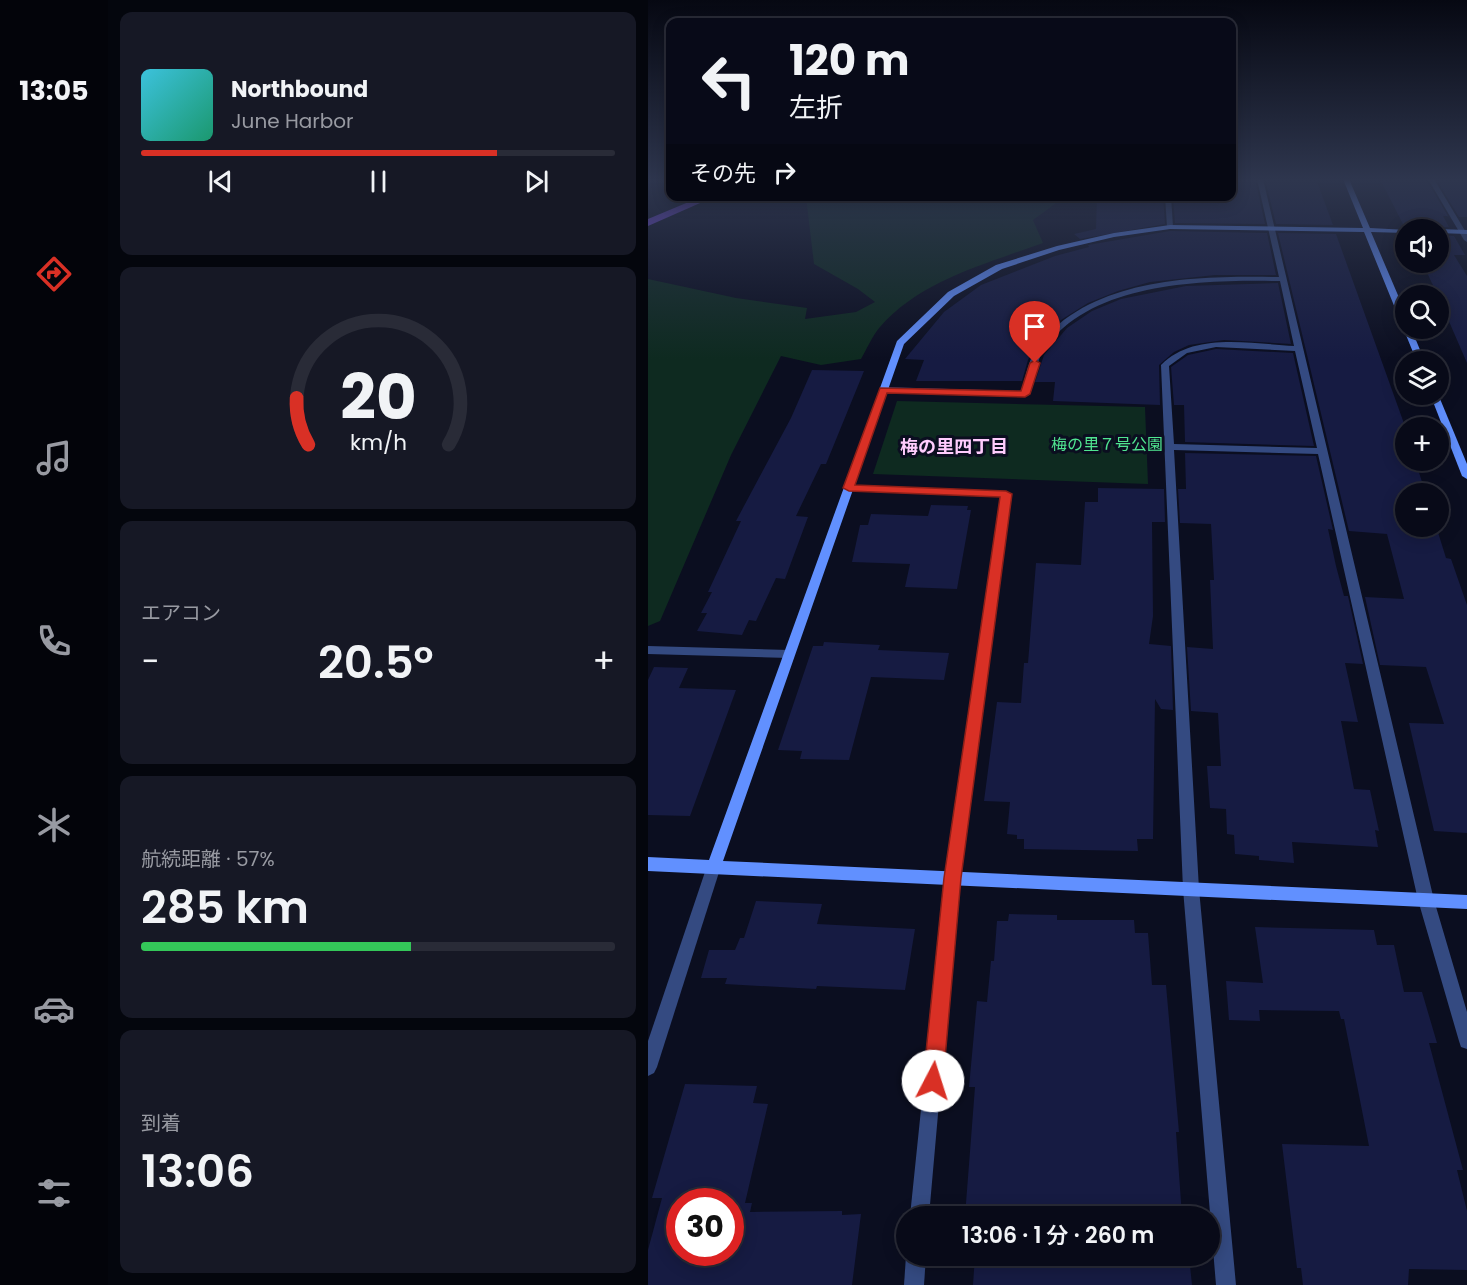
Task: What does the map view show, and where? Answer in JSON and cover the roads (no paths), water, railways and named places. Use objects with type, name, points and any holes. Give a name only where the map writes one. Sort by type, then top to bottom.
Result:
[{"type":"street","points":[[648,1067],[714,866],[900,343],[951,294],[999,267],[1057,248],[1097,239]]},
{"type":"street","points":[[1273,239],[1425,900],[1467,1041]]},
{"type":"street","points":[[1370,239],[1395,300]]},
{"type":"street","points":[[883,390],[1025,394],[1040,347],[1073,316],[1084,311],[1128,292],[1188,280],[1283,279]]},
{"type":"street","points":[[1226,1285],[1191,889],[1165,365],[1184,351],[1216,345],[1299,349]]},
{"type":"street","points":[[1438,405],[1467,476]]},
{"type":"street","points":[[1170,447],[1322,451]]},
{"type":"street","points":[[849,488],[1006,494],[952,878],[921,1206]]},
{"type":"street","points":[[648,650],[789,654]]},
{"type":"street","points":[[648,864],[1467,902]]},
{"type":"street","points":[[914,1285],[915,1266]]},
{"type":"district","name":"梅の里四丁目","points":[[954,446]]},
{"type":"park label","name":"梅の里７号公園","points":[[1107,444]]}]
